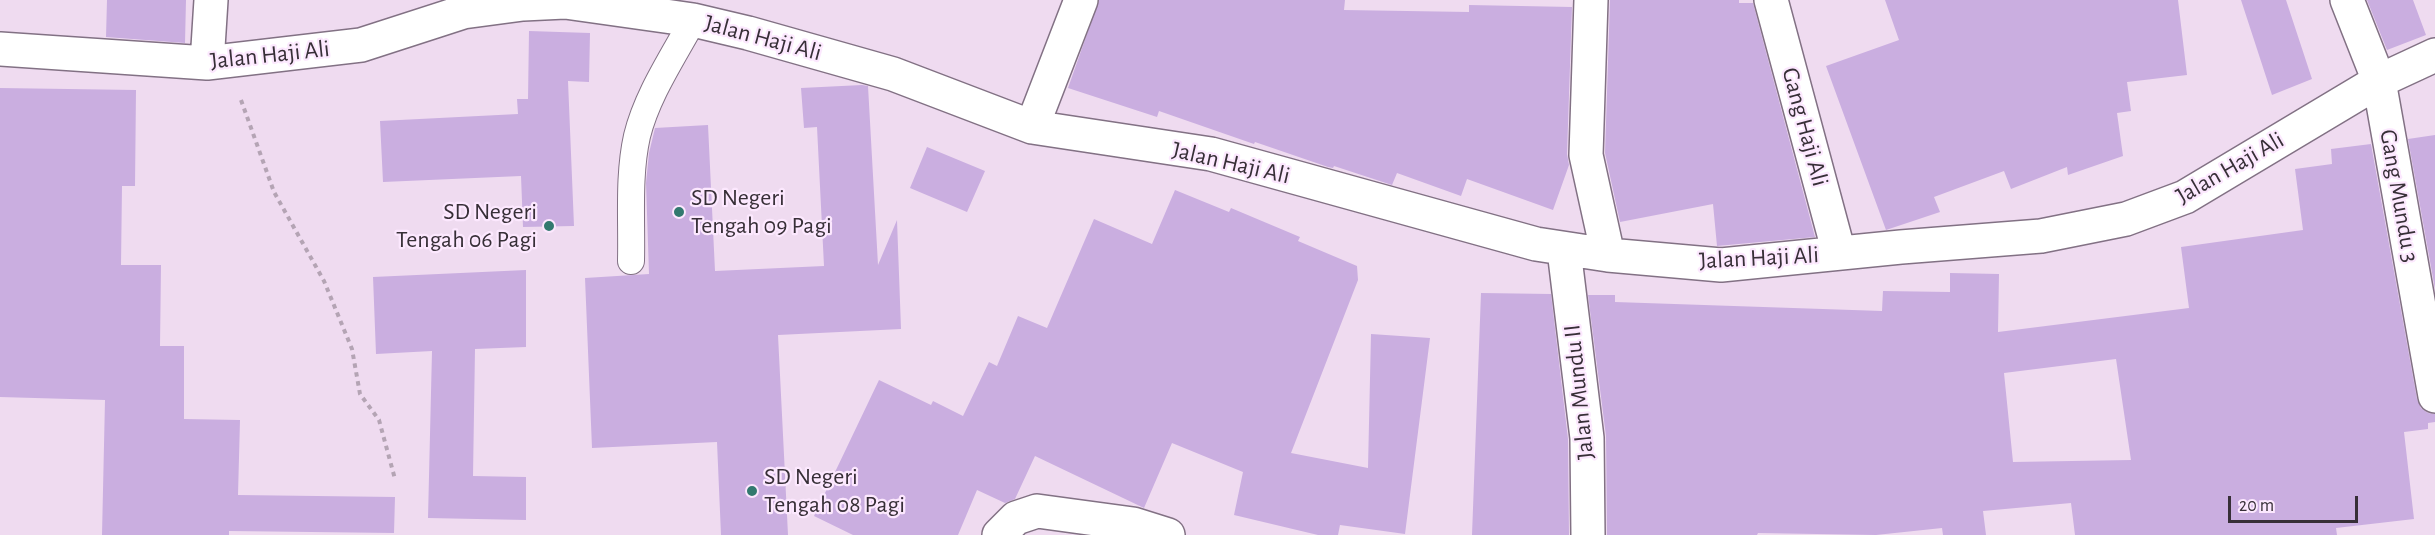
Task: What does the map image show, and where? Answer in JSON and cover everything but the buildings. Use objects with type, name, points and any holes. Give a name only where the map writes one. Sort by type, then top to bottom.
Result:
[{"type":"street","points":[[211,0],[217,62]]},
{"type":"street","points":[[1032,127],[1081,0]]},
{"type":"street","points":[[1591,0],[1586,155],[1608,255]]},
{"type":"street","name":"Gang Haji Ali","points":[[1771,0],[1839,253]]},
{"type":"street","name":"Gang Mundu 3","points":[[2347,0],[2379,81],[2435,396]]},
{"type":"street","name":"Jalan Haji Ali","points":[[0,49],[217,62],[361,45],[463,12],[523,4],[566,2],[693,20],[748,33],[893,75],[1032,127],[1211,154],[1536,244],[1564,250],[1720,265],[2041,236],[2126,219],[2185,197],[2379,81],[2435,55]]},
{"type":"street","name":"Jalan Mundu II","points":[[1564,250],[1587,438],[1588,535]]},
{"type":"street","points":[[999,535],[1016,518],[1037,511],[1133,524],[1168,535]]},
{"type":"lane","points":[[631,261],[633,164],[637,135],[651,97],[693,20]]},
{"type":"path","points":[[217,62],[274,192],[324,281],[352,349],[360,394],[380,420],[395,479]]},
{"type":"place","name":"SD Negeri Tengah 09 Pagi","points":[[679,212]]},
{"type":"place","name":"SD Negeri Tengah 06 Pagi","points":[[549,226]]},
{"type":"place","name":"SD Negeri Tengah 08 Pagi","points":[[752,491]]}]
